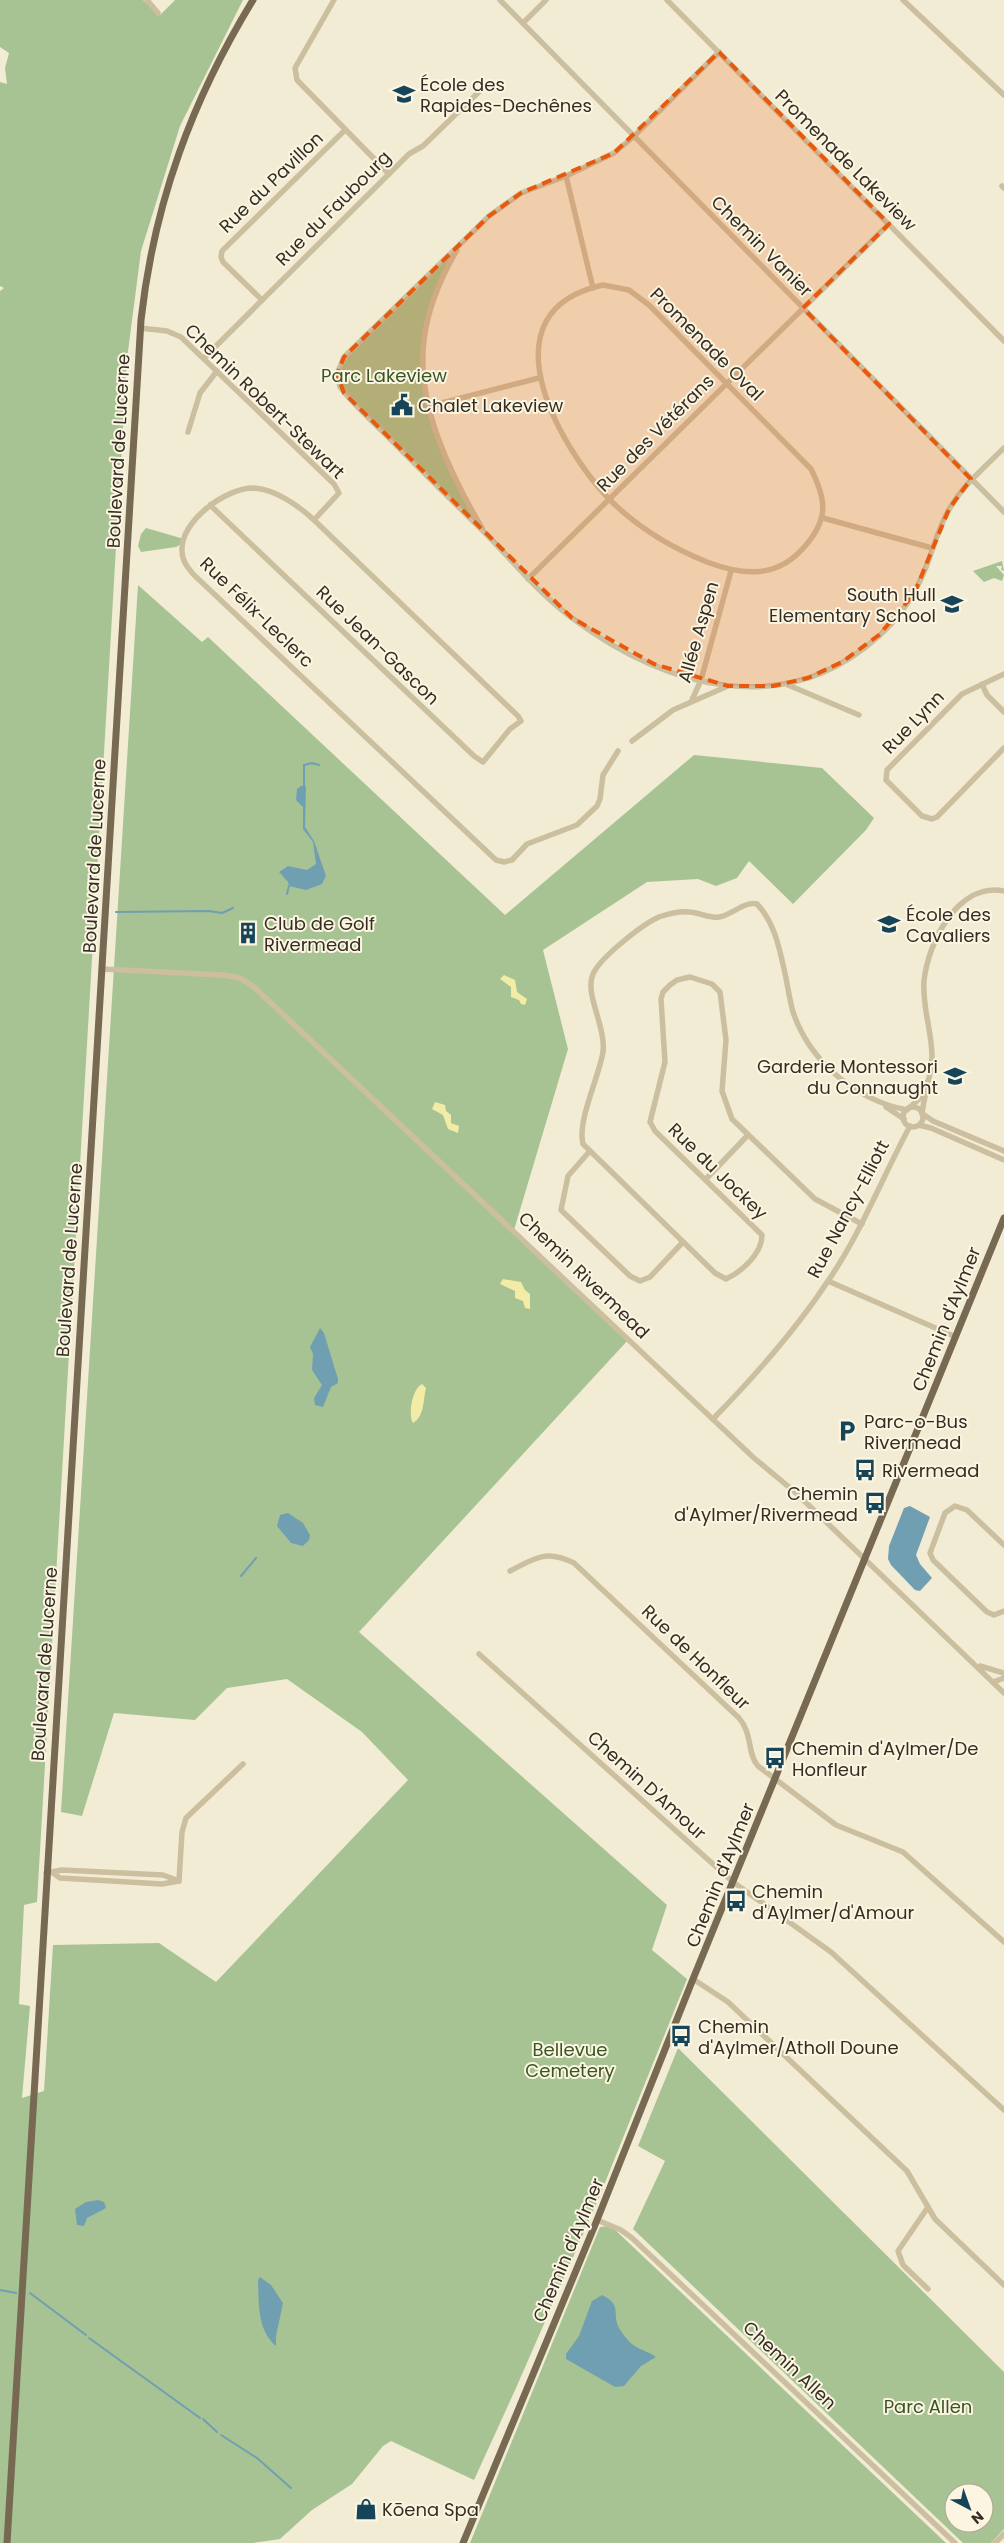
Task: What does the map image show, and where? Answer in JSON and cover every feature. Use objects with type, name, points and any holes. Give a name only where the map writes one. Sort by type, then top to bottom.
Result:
[{"type":"main road","name":"Boulevard de Lucerne","points":[[7,2543],[49,1873],[140,328],[150,254],[178,154],[216,62],[253,0]]},
{"type":"main road","name":"Chemin d'Aylmer","points":[[463,2543],[597,2220],[693,1979],[776,1780],[1004,1218]]},
{"type":"street","points":[[146,0],[158,13]]},
{"type":"street","points":[[334,0],[295,68],[297,80],[389,174]]},
{"type":"street","name":"Chemin Vanier","points":[[500,0],[1004,512]]},
{"type":"street","points":[[523,23],[546,0]]},
{"type":"street","name":"Promenade Lakeview","points":[[667,0],[1004,340]]},
{"type":"street","points":[[903,0],[1004,95]]},
{"type":"street","points":[[719,52],[633,137],[614,153],[566,176],[521,193],[489,216],[344,358],[337,374],[337,381],[351,400],[486,534],[528,579],[572,618],[615,645],[654,664],[701,680],[728,686],[788,684],[842,662],[879,636],[904,609],[914,594],[949,509],[971,479],[1004,448]]},
{"type":"street","name":"Rue du Faubourg","points":[[204,358],[412,150],[423,146],[486,85]]},
{"type":"street","name":"Rue du Pavillon","points":[[262,300],[223,262],[221,257],[222,251],[345,130]]},
{"type":"street","points":[[566,176],[593,288]]},
{"type":"street","name":"Rue des Vétérans","points":[[528,579],[889,224]]},
{"type":"street","points":[[462,242],[442,280],[427,322],[423,351],[430,406],[454,473],[486,534]]},
{"type":"street","name":"Promenade Oval","points":[[603,286],[618,287],[638,296],[811,469],[819,485],[823,518],[813,537],[800,552],[784,564],[767,570],[731,571],[697,558],[670,544],[641,525],[610,499],[580,464],[566,444],[556,424],[539,378],[539,346],[543,330],[550,316],[561,304],[575,294],[593,288],[603,286]]},
{"type":"street","name":"Chemin Robert-Stewart","points":[[140,328],[177,334],[334,484],[338,493],[314,520]]},
{"type":"street","points":[[188,432],[200,393],[217,371]]},
{"type":"street","points":[[430,406],[539,378]]},
{"type":"street","name":"Rue Félix-Leclerc","points":[[518,716],[314,520],[290,501],[258,489],[232,492],[210,505],[191,527],[183,543],[182,555],[190,570],[496,860],[504,862],[512,860],[527,844],[577,825],[597,806],[600,799],[603,775],[618,751]]},
{"type":"street","name":"Rue Jean-Gascon","points":[[210,505],[474,756],[483,762],[490,756],[510,729],[521,722],[518,716]]},
{"type":"street","points":[[823,518],[932,548]]},
{"type":"street","name":"Allée Aspen","points":[[692,700],[701,680],[731,571]]},
{"type":"street","name":"Rue Lynn","points":[[1004,674],[956,699],[888,770],[886,780],[922,816],[932,819],[937,817],[1004,748]]},
{"type":"street","points":[[788,684],[858,715]]},
{"type":"street","points":[[982,684],[987,695],[1004,712]]},
{"type":"street","points":[[632,741],[673,710],[692,700],[728,686]]},
{"type":"street","points":[[919,1125],[929,1078],[931,1047],[924,993],[930,955],[943,928],[965,901],[984,890],[1004,891]]},
{"type":"street","points":[[683,1242],[650,1277],[640,1281],[630,1276],[563,1214],[561,1204],[568,1176],[589,1152],[583,1144],[582,1133],[603,1050],[602,1029],[590,984],[599,964],[659,917],[690,912],[720,917],[746,905],[758,904],[777,937],[794,1012],[813,1049],[846,1084],[882,1104],[904,1119],[910,1126],[919,1125],[930,1128],[1004,1160]]},
{"type":"street","name":"Chemin Rivermead","points":[[102,970],[223,975],[240,978],[253,986],[713,1419],[795,1492],[1004,1693]]},
{"type":"street","name":"Rue du Jockey","points":[[589,1152],[716,1273],[726,1279],[735,1275],[762,1244],[762,1234],[655,1132],[650,1122],[665,1062],[661,999],[663,992],[676,980],[694,977],[712,984],[720,992],[726,1040],[722,1091],[732,1119],[815,1199],[862,1224]]},
{"type":"street","points":[[904,1119],[908,1109],[919,1099],[929,1078]]},
{"type":"street","points":[[882,1104],[908,1109],[916,1108],[922,1114],[1004,1151]]},
{"type":"street","name":"Rue Nancy-Elliott","points":[[713,1419],[783,1342],[828,1281],[862,1224],[910,1126]]},
{"type":"street","points":[[706,1179],[748,1135]]},
{"type":"street","points":[[828,1281],[956,1337]]},
{"type":"street","points":[[1004,1545],[967,1510],[955,1506],[945,1513],[930,1553],[933,1560],[987,1612],[994,1615],[1004,1611]]},
{"type":"street","name":"Rue de Honfleur","points":[[510,1572],[546,1554],[556,1555],[574,1563],[739,1718],[750,1737],[755,1763],[836,1825],[903,1852],[1004,1942]]},
{"type":"street","points":[[963,1652],[983,1668],[1004,1673]]},
{"type":"street","name":"Chemin D'Amour","points":[[479,1654],[734,1882],[825,1947],[1004,2110]]},
{"type":"street","points":[[993,1682],[1004,1678]]},
{"type":"street","points":[[49,1873],[60,1878],[162,1884],[179,1881],[182,1832],[186,1818],[243,1764]]},
{"type":"street","points":[[693,1979],[728,2002],[907,2171],[916,2182],[928,2206],[946,2231],[1004,2285]]},
{"type":"street","points":[[928,2206],[898,2251],[903,2265],[928,2289]]},
{"type":"street","name":"Chemin Allen","points":[[597,2220],[621,2230],[632,2238],[955,2543]]},
{"type":"street","points":[[995,2543],[1004,2534]]},
{"type":"highlighted area","points":[[719,52],[889,224],[803,308],[971,479],[949,509],[914,594],[879,635],[842,662],[808,678],[773,686],[728,686],[654,664],[572,618],[344,393],[337,374],[344,357],[489,216],[521,193],[614,153]]},
{"type":"green space","name":"Bellevue Cemetery","points":[[0,0],[143,0],[160,15],[175,0],[243,0],[180,126],[141,251],[127,359],[37,1902],[24,1905],[19,2004],[30,2006],[22,2098],[44,2091],[53,1945],[159,1943],[216,1982],[408,1780],[362,1732],[287,1679],[227,1688],[195,1720],[114,1713],[82,1816],[61,1812],[138,585],[202,642],[208,637],[505,915],[694,755],[822,768],[874,818],[866,830],[793,904],[749,861],[737,878],[716,886],[698,879],[647,882],[543,950],[568,1049],[514,1230],[629,1339],[359,1632],[667,1905],[652,1950],[687,1979],[598,2200],[474,2480],[391,2441],[383,2446],[352,2484],[312,2510],[280,2539],[253,2543],[0,2543],[0,291],[4,288],[0,286],[0,82],[7,84],[5,68],[9,53],[0,47]]},
{"type":"green space","name":"Parc Lakeview","points":[[462,242],[432,304],[425,334],[424,364],[435,423],[446,452],[486,534],[340,387],[340,365]]},
{"type":"green space","points":[[146,528],[184,539],[183,543],[176,547],[141,552],[138,546],[141,534]]},
{"type":"green space","points":[[1002,561],[1004,571],[1001,570],[1002,566],[996,566],[1004,575],[1002,581],[994,578],[984,582],[973,571]]},
{"type":"green space","name":"Parc Allen","points":[[678,2048],[1004,2372],[1004,2529],[991,2543],[963,2543],[952,2533],[994,2533],[994,2483],[944,2483],[944,2525],[633,2229],[665,2161],[638,2146]]},
{"type":"green space","points":[[611,2226],[946,2543],[470,2543],[600,2227]]},
{"type":"sand","points":[[504,975],[515,980],[517,992],[527,999],[525,1005],[511,997],[511,987],[500,979]]},
{"type":"sand","points":[[435,1102],[445,1105],[446,1111],[451,1115],[451,1123],[459,1126],[458,1133],[448,1129],[443,1115],[432,1109]]},
{"type":"sand","points":[[503,1279],[521,1282],[525,1290],[530,1294],[530,1309],[525,1308],[523,1301],[515,1298],[515,1291],[500,1284]]},
{"type":"sand","points":[[422,1384],[426,1388],[423,1407],[420,1416],[413,1423],[411,1414],[413,1396]]},
{"type":"water","points":[[301,786],[306,786],[305,827],[314,841],[326,876],[322,884],[306,890],[289,886],[288,882],[279,872],[288,866],[307,870],[316,864],[313,842],[303,829],[303,807],[296,800],[297,789]]},
{"type":"water","points":[[320,1328],[324,1333],[338,1379],[338,1383],[331,1387],[323,1407],[315,1405],[314,1398],[322,1385],[312,1370],[313,1354],[310,1347]]},
{"type":"water","points":[[910,1506],[930,1517],[916,1555],[920,1564],[932,1578],[920,1591],[915,1590],[891,1565],[888,1559],[889,1546],[904,1508]]},
{"type":"water","points":[[288,1513],[303,1523],[310,1535],[309,1540],[303,1546],[291,1543],[277,1526],[280,1515]]},
{"type":"water","points":[[98,2200],[104,2202],[106,2208],[87,2218],[84,2226],[77,2225],[75,2209],[86,2202]]},
{"type":"water","points":[[260,2277],[271,2285],[283,2303],[276,2336],[276,2346],[265,2332],[260,2316],[258,2280]]},
{"type":"water","points":[[602,2295],[613,2303],[618,2326],[629,2342],[656,2357],[641,2366],[624,2386],[615,2387],[566,2359],[566,2354],[579,2336],[592,2301]]},
{"type":"waterway","points":[[304,786],[304,765],[312,763],[319,765]]},
{"type":"waterway","points":[[287,894],[289,886]]},
{"type":"waterway","points":[[116,912],[209,911],[222,913],[233,908]]},
{"type":"waterway","points":[[241,1576],[256,1558]]},
{"type":"waterway","points":[[0,2290],[16,2293]]},
{"type":"waterway","points":[[30,2293],[86,2335]]},
{"type":"waterway","points":[[89,2338],[200,2418]]},
{"type":"waterway","points":[[203,2419],[217,2432]]},
{"type":"waterway","points":[[221,2435],[257,2458],[291,2488]]},
{"type":"place","name":"École des Rapides-Dechênes","points":[[404,94]]},
{"type":"place","name":"Chalet Lakeview","points":[[402,405]]},
{"type":"place","name":"South Hull Elementary School","points":[[952,604]]},
{"type":"place","name":"École des Cavaliers","points":[[889,924]]},
{"type":"place","name":"Club de Golf Rivermead","points":[[248,933]]},
{"type":"place","name":"Garderie Montessori du Connaught","points":[[955,1076]]},
{"type":"place","name":"Parc-o-Bus Rivermead","points":[[847,1431]]},
{"type":"place","name":"Rivermead","points":[[865,1470]]},
{"type":"place","name":"Chemin d'Aylmer/Rivermead","points":[[875,1503]]},
{"type":"place","name":"Chemin d'Aylmer/De Honfleur","points":[[775,1758]]},
{"type":"place","name":"Chemin d'Aylmer/d'Amour","points":[[736,1901]]},
{"type":"place","name":"Chemin d'Aylmer/Atholl Doune","points":[[681,2036]]},
{"type":"place","name":"Kōena Spa","points":[[366,2509]]}]
